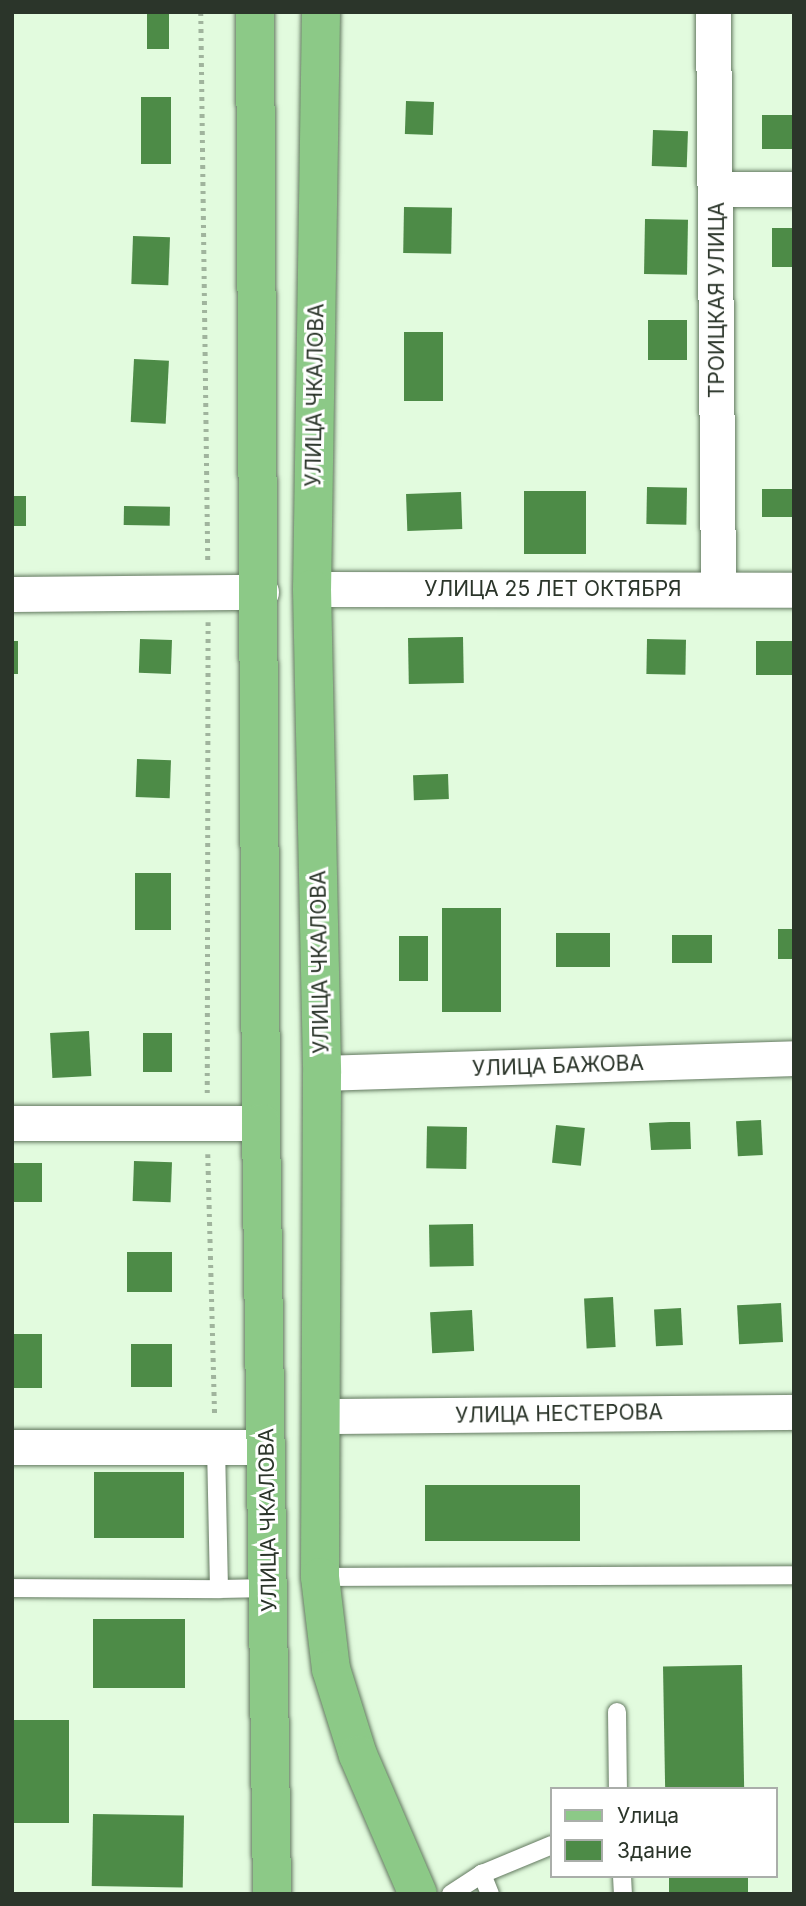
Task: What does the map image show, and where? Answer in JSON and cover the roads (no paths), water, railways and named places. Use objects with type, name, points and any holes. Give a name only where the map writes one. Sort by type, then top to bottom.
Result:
[{"type":"main road","name":"УЛИЦА ЧКАЛОВА","points":[[255,12],[261,592],[261,1123],[270,1588],[272,1894]]},
{"type":"main road","name":"УЛИЦА ЧКАЛОВА","points":[[321,12],[312,589],[322,1073],[319,1305],[324,1416],[320,1577],[331,1669],[358,1755],[418,1894]]},
{"type":"street","name":"ТРОИЦКАЯ УЛИЦА","points":[[713,12],[717,189],[718,589]]},
{"type":"street","points":[[717,189],[794,189]]},
{"type":"street","name":"УЛИЦА 25 ЛЕТ ОКТЯБРЯ","points":[[312,589],[794,590]]},
{"type":"street","points":[[12,594],[261,592]]},
{"type":"street","name":"УЛИЦА БАЖОВА","points":[[322,1073],[794,1058]]},
{"type":"street","points":[[12,1123],[261,1123]]},
{"type":"street","name":"УЛИЦА НЕСТЕРОВА","points":[[324,1416],[794,1412]]},
{"type":"street","points":[[12,1447],[266,1447]]},
{"type":"lane","points":[[216,1447],[219,1589]]},
{"type":"lane","points":[[320,1577],[794,1576]]},
{"type":"lane","points":[[12,1588],[270,1588]]},
{"type":"lane","points":[[617,1712],[618,1787]]},
{"type":"lane","points":[[451,1894],[482,1874],[550,1846]]},
{"type":"lane","points":[[482,1874],[490,1894]]}]
